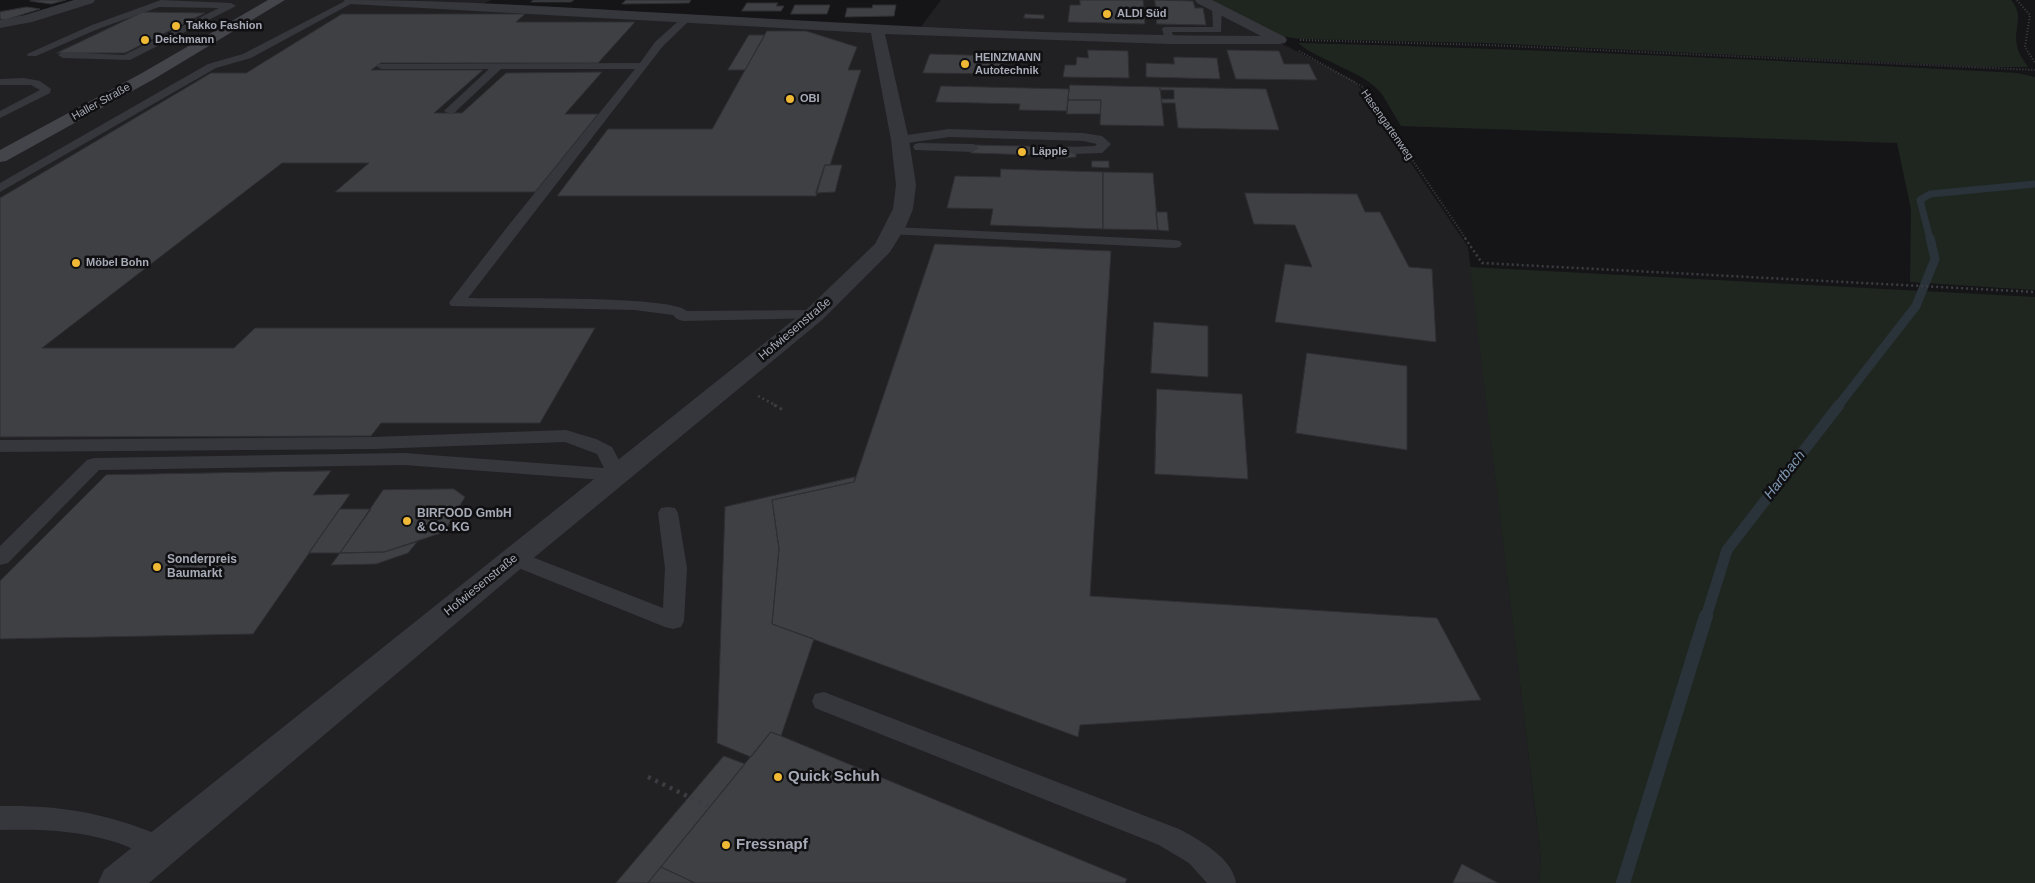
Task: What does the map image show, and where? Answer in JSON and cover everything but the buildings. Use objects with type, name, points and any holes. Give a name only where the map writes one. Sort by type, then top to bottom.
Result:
[{"type":"main road","name":"Haller Straße","points":[[0,157],[148,76],[278,0]]},
{"type":"main road","name":"Haller Straße","points":[[0,146],[129,76],[200,44]]},
{"type":"street","points":[[0,24],[28,19],[88,0]]},
{"type":"street","points":[[350,0],[697,12],[877,29],[1169,40],[1280,40]]},
{"type":"street","points":[[1202,0],[1280,40]]},
{"type":"street","name":"Hofwiesenstraße","points":[[119,883],[514,558],[814,315],[883,248],[903,209],[906,185],[900,143],[877,29]]},
{"type":"lane","points":[[32,54],[95,27],[170,0]]},
{"type":"lane","points":[[0,188],[212,66],[247,56],[354,0]]},
{"type":"lane","points":[[63,55],[126,58],[231,6],[158,4]]},
{"type":"lane","points":[[1169,40],[1167,29],[1218,30],[1217,8]]},
{"type":"lane","points":[[697,12],[659,44],[644,66],[513,229],[457,304],[634,305],[678,311],[683,316],[814,315]]},
{"type":"lane","points":[[381,66],[644,66]]},
{"type":"lane","points":[[450,111],[498,66]]},
{"type":"lane","points":[[0,82],[42,85],[46,88],[44,93],[0,115]]},
{"type":"lane","points":[[8,99],[32,100]]},
{"type":"lane","points":[[900,143],[949,133],[1083,137],[1098,139],[1105,144],[1098,150],[1073,150]]},
{"type":"lane","points":[[900,143],[973,148]]},
{"type":"lane","points":[[893,231],[1175,244]]},
{"type":"lane","points":[[0,446],[373,443],[566,436],[605,451],[617,475]]},
{"type":"lane","points":[[0,558],[94,464],[404,459],[617,475]]},
{"type":"lane","points":[[514,558],[672,621],[676,568],[668,514]]},
{"type":"lane","points":[[824,701],[1169,837],[1199,854],[1222,880],[1222,883]]},
{"type":"lane","points":[[0,818],[44,817],[98,825],[130,834],[160,849]]},
{"type":"path","points":[[2017,0],[2030,15],[2025,47],[2035,63]]},
{"type":"path","points":[[1280,40],[1496,46],[2035,70]]},
{"type":"path","name":"Hasengartenweg","points":[[1280,40],[1363,87],[1482,263],[2035,292]]},
{"type":"path","points":[[648,778],[710,806]]},
{"type":"shaded area","points":[[88,0],[491,0],[483,4],[920,28],[941,0],[1196,0],[1355,81],[1468,247],[1541,858],[1539,883],[0,883],[0,26]]},
{"type":"shaded area","points":[[1209,0],[2011,0],[2018,17],[2016,39],[2018,49],[2028,67],[1987,67],[1486,43],[1300,39],[1281,36]]},
{"type":"shaded area","points":[[1298,43],[1747,59],[2017,73],[2035,77],[2035,290],[1910,282],[1911,209],[1897,143],[1401,126],[1381,93],[1373,85],[1307,50]]},
{"type":"shaded area","points":[[1470,267],[2035,297],[2035,883],[1539,883],[1541,858]]},
{"type":"waterway","name":"Hartbach","points":[[1930,239],[1920,200],[1930,194],[2035,184]]},
{"type":"waterway","name":"Hartbach","points":[[1838,406],[1916,306],[1935,259],[1930,238]]},
{"type":"waterway","name":"Hartbach","points":[[1706,617],[1727,550],[1839,405]]},
{"type":"waterway","name":"Hartbach","points":[[1623,883],[1706,616]]},
{"type":"place","name":"ALDI Süd","points":[[1107,14]]},
{"type":"place","name":"Takko Fashion","points":[[176,26]]},
{"type":"place","name":"Deichmann","points":[[145,40]]},
{"type":"place","name":"HEINZMANN Autotechnik","points":[[965,64]]},
{"type":"place","name":"OBI","points":[[790,99]]},
{"type":"place","name":"Läpple","points":[[1022,152]]},
{"type":"place","name":"Möbel Bohn","points":[[76,263]]},
{"type":"place","name":"BIRFOOD GmbH & Co. KG","points":[[407,521]]},
{"type":"place","name":"Sonderpreis Baumarkt","points":[[157,567]]},
{"type":"place","name":"Quick Schuh","points":[[778,777]]},
{"type":"place","name":"Fressnapf","points":[[726,845]]}]
